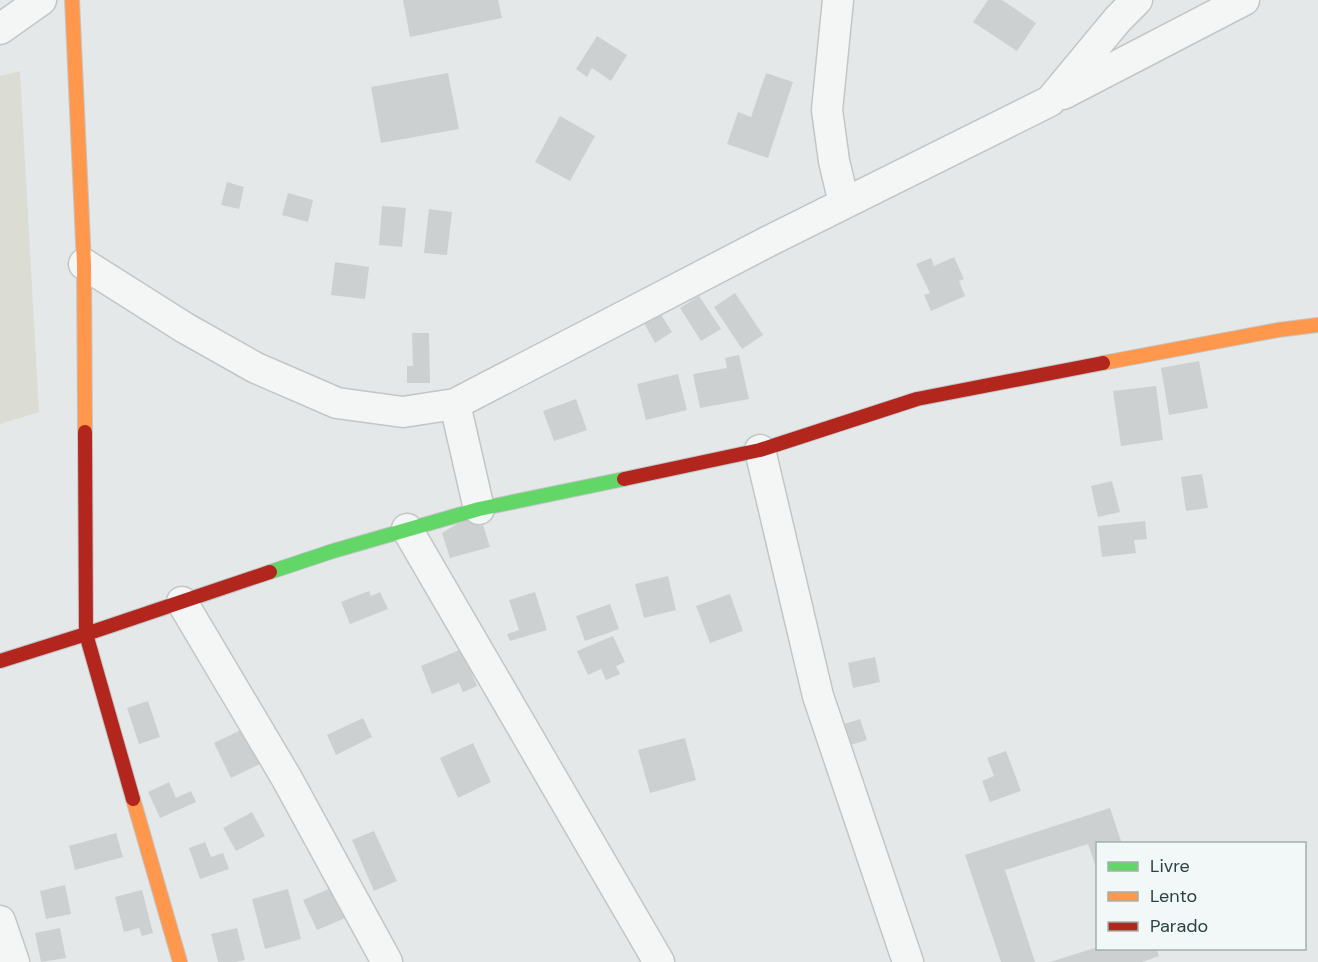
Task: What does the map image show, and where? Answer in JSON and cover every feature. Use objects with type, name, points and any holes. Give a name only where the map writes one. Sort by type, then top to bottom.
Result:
[{"type":"street","points":[[0,29],[41,0]]},
{"type":"street","points":[[72,0],[84,264],[86,634],[180,962]]},
{"type":"street","points":[[838,0],[827,110],[834,161],[844,203]]},
{"type":"street","points":[[1050,101],[1118,19],[1137,0]]},
{"type":"street","points":[[84,264],[185,328],[256,368],[337,403],[403,412],[455,404],[767,242],[1050,101],[1244,0]]},
{"type":"street","points":[[0,661],[333,550],[479,509],[760,450],[917,399],[1266,332],[1318,325]]},
{"type":"street","points":[[455,404],[479,509]]},
{"type":"street","points":[[760,450],[818,696],[908,962]]},
{"type":"street","points":[[407,530],[659,962]]},
{"type":"street","points":[[182,602],[286,777],[387,962]]},
{"type":"street","points":[[0,921],[14,962]]},
{"type":"shaded area","points":[[20,71],[39,412],[0,424],[0,76]]},
{"type":"building","points":[[403,0],[498,0],[502,18],[410,37]]},
{"type":"building","points":[[988,0],[1002,0],[1036,23],[1017,51],[973,22]]},
{"type":"building","points":[[597,36],[627,55],[611,81],[592,68],[587,77],[576,69]]},
{"type":"building","points":[[448,73],[459,129],[381,143],[371,87]]},
{"type":"building","points":[[766,73],[793,82],[768,158],[727,144],[738,112],[751,117]]},
{"type":"building","points":[[560,116],[595,136],[570,181],[535,162]]},
{"type":"building","points":[[227,182],[244,187],[239,209],[221,205]]},
{"type":"building","points":[[288,193],[313,200],[308,222],[282,215]]},
{"type":"building","points":[[382,206],[406,208],[402,247],[379,245]]},
{"type":"building","points":[[429,209],[452,212],[447,255],[424,253]]},
{"type":"building","points":[[954,257],[964,279],[959,281],[965,296],[931,311],[924,295],[930,293],[916,264],[931,258],[934,266]]},
{"type":"building","points":[[335,262],[369,267],[365,299],[331,295]]},
{"type":"building","points":[[735,293],[763,335],[742,349],[714,307]]},
{"type":"building","points":[[699,296],[721,329],[701,341],[680,308]]},
{"type":"building","points":[[660,313],[672,332],[655,343],[644,323]]},
{"type":"building","points":[[412,333],[429,333],[430,383],[407,383],[407,366],[413,366]]},
{"type":"building","points":[[739,355],[749,399],[700,408],[693,374],[727,368],[725,358]]},
{"type":"building","points":[[1199,361],[1208,408],[1169,415],[1161,368]]},
{"type":"building","points":[[678,374],[687,410],[646,420],[637,384]]},
{"type":"building","points":[[1156,386],[1163,440],[1121,446],[1113,391]]},
{"type":"building","points":[[576,399],[587,430],[554,441],[543,411]]},
{"type":"building","points":[[1202,474],[1208,508],[1186,511],[1181,477]]},
{"type":"building","points":[[1112,481],[1120,512],[1098,517],[1091,486]]},
{"type":"building","points":[[475,513],[479,526],[483,525],[490,547],[450,558],[442,533]]},
{"type":"building","points":[[1145,521],[1147,539],[1134,540],[1136,553],[1102,557],[1098,526]]},
{"type":"building","points":[[668,576],[676,610],[644,618],[635,584]]},
{"type":"building","points":[[369,591],[371,596],[380,592],[388,609],[350,624],[341,602]]},
{"type":"building","points":[[535,592],[547,630],[510,641],[507,634],[519,630],[509,600]]},
{"type":"building","points":[[730,594],[743,631],[710,643],[696,606]]},
{"type":"building","points":[[610,604],[619,629],[585,641],[576,616]]},
{"type":"building","points":[[613,636],[625,662],[616,666],[620,674],[606,680],[601,669],[588,675],[577,651]]},
{"type":"building","points":[[462,649],[477,686],[463,692],[459,683],[432,694],[421,666]]},
{"type":"building","points":[[875,657],[880,682],[853,688],[848,663]]},
{"type":"building","points":[[148,701],[160,737],[139,744],[127,708]]},
{"type":"building","points":[[363,718],[372,737],[336,755],[327,735]]},
{"type":"building","points":[[860,719],[867,740],[844,747],[838,726]]},
{"type":"building","points":[[243,729],[260,764],[231,778],[214,743]]},
{"type":"building","points":[[685,738],[696,780],[650,793],[638,750]]},
{"type":"building","points":[[473,743],[491,782],[458,798],[440,758]]},
{"type":"building","points":[[1006,751],[1021,791],[990,802],[982,781],[994,776],[987,758]]},
{"type":"building","points":[[169,782],[176,798],[191,791],[196,802],[160,818],[148,792]]},
{"type":"building","points":[[1110,808],[1121,842],[1096,842],[1096,867],[1088,844],[1005,870],[1035,962],[1001,962],[965,855]]},
{"type":"building","points":[[252,812],[265,836],[236,851],[223,828]]},
{"type":"building","points":[[374,831],[397,881],[374,891],[352,840]]},
{"type":"building","points":[[116,833],[123,857],[75,870],[69,846]]},
{"type":"building","points":[[205,842],[211,857],[223,853],[229,869],[200,879],[189,848]]},
{"type":"building","points":[[65,885],[71,914],[46,919],[40,891]]},
{"type":"building","points":[[331,888],[345,918],[317,930],[303,900]]},
{"type":"building","points":[[288,889],[301,939],[265,949],[252,899]]},
{"type":"building","points":[[142,890],[153,933],[142,936],[139,928],[124,932],[115,897]]},
{"type":"building","points":[[60,928],[66,958],[41,962],[35,933]]},
{"type":"building","points":[[237,928],[245,960],[218,962],[211,934]]},
{"type":"building","points":[[1096,948],[1096,950],[1157,950],[1159,956],[1142,962],[1050,962]]},
{"type":"traffic: fast","points":[[270,572],[333,551],[479,509],[624,479]]},
{"type":"traffic: slow","points":[[72,0],[84,264],[85,432]]},
{"type":"traffic: slow","points":[[1103,363],[1278,330],[1318,325]]},
{"type":"traffic: slow","points":[[133,799],[180,962]]},
{"type":"traffic: jam","points":[[624,479],[760,450],[917,399],[1103,363]]},
{"type":"traffic: jam","points":[[85,432],[86,634],[133,799]]},
{"type":"traffic: jam","points":[[0,661],[270,572]]}]
